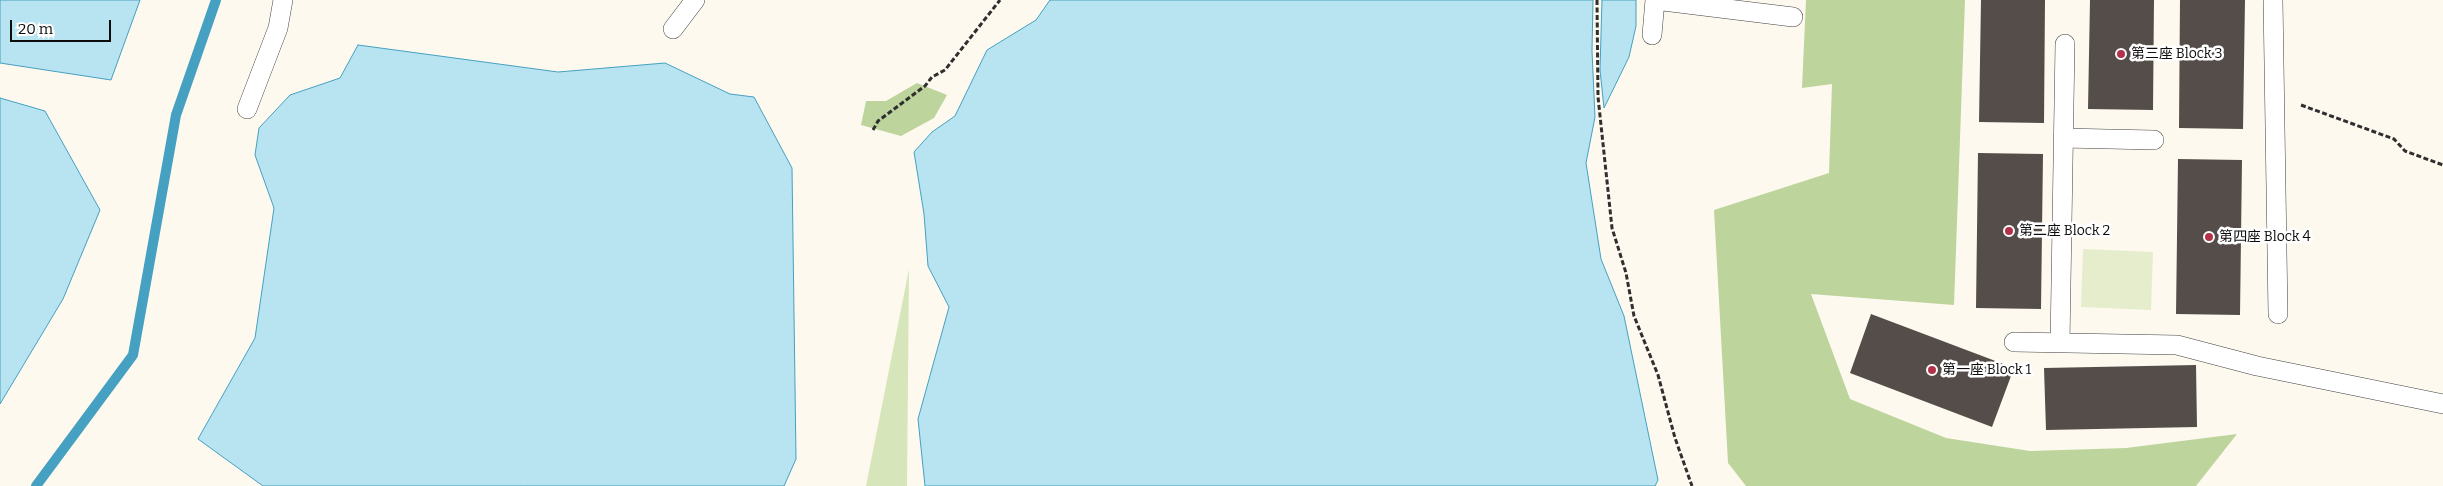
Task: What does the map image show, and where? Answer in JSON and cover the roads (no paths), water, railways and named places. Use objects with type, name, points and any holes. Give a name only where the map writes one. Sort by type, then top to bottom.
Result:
[{"type":"lane","points":[[247,109],[278,28],[283,0]]},
{"type":"lane","points":[[674,29],[696,0]]},
{"type":"lane","points":[[1652,36],[1655,0],[1793,17]]},
{"type":"lane","points":[[2273,0],[2278,314]]},
{"type":"lane","points":[[2060,343],[2064,44]]},
{"type":"lane","points":[[2063,138],[2154,140]]},
{"type":"lane","points":[[2014,342],[2177,345],[2257,366],[2443,404]]},
{"type":"water","points":[[0,0],[140,0],[111,80],[0,63]]},
{"type":"water","points":[[1050,0],[1593,0],[1592,51],[1595,117],[1586,163],[1601,259],[1624,316],[1658,480],[1655,486],[925,486],[918,419],[949,307],[928,266],[924,214],[914,152],[932,132],[955,116],[987,50],[1036,20]]},
{"type":"water","points":[[1602,0],[1636,0],[1636,26],[1629,57],[1604,108],[1600,70]]},
{"type":"water","points":[[358,45],[558,72],[665,63],[730,94],[754,97],[792,168],[796,459],[784,486],[263,486],[198,439],[255,338],[274,208],[255,155],[259,128],[290,95],[340,78]]},
{"type":"water","points":[[0,98],[45,111],[100,210],[63,299],[0,404]]},
{"type":"waterway","points":[[36,486],[133,355],[176,115],[216,0]]},
{"type":"place","name":"第三座 Block 3","points":[[2121,54]]},
{"type":"place","name":"第二座 Block 2","points":[[2009,231]]},
{"type":"place","name":"第四座 Block 4","points":[[2209,237]]},
{"type":"place","name":"第一座 Block 1","points":[[1932,370]]}]
